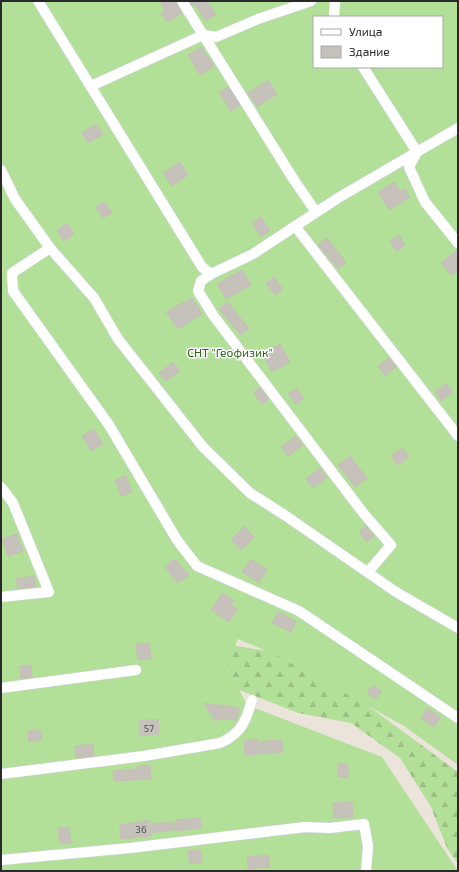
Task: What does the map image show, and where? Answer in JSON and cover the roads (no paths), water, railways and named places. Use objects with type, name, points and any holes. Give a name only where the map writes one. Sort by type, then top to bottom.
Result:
[{"type":"street","points":[[38,1],[202,267],[211,274]]},
{"type":"street","points":[[182,1],[294,180],[316,212]]},
{"type":"street","points":[[91,86],[203,36],[216,37],[258,19],[311,1]]},
{"type":"street","points":[[334,16],[335,1]]},
{"type":"street","points":[[364,68],[417,152]]},
{"type":"street","points":[[368,572],[391,545],[364,514],[213,315],[198,291],[201,281],[211,274],[253,254],[316,212],[458,128]]},
{"type":"street","points":[[417,152],[409,167],[426,202],[458,243]]},
{"type":"street","points":[[1,170],[15,199],[50,248],[94,298],[118,339],[177,412],[203,447],[250,493],[396,592],[458,628]]},
{"type":"street","points":[[295,226],[458,436]]},
{"type":"street","points":[[50,248],[12,273],[13,292],[109,425],[177,540],[197,566],[299,611],[458,718]]},
{"type":"street","points":[[1,487],[12,503],[49,592],[1,597]]},
{"type":"street","points":[[1,688],[136,670]]},
{"type":"street","points":[[1,774],[144,756],[220,744],[231,739],[245,722],[252,700]]},
{"type":"street","points":[[1,860],[130,848],[305,827],[330,828],[364,824],[368,846],[366,871]]},
{"type":"park label","name":"СНТ \"Геофизик\"","points":[[230,353]]}]
